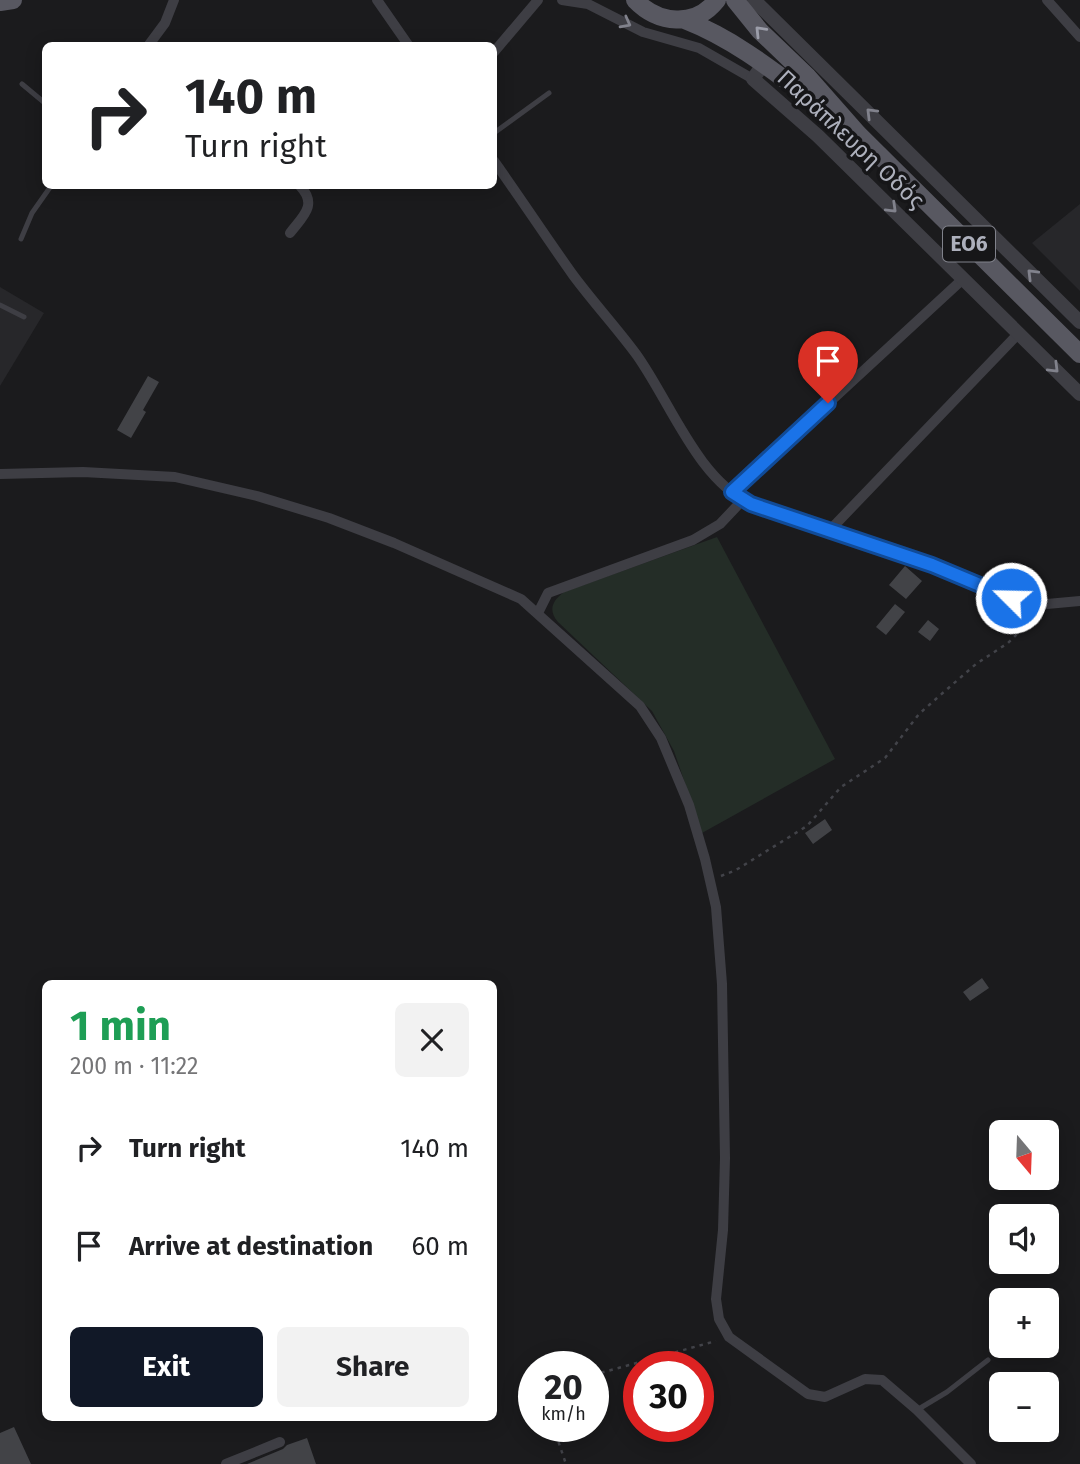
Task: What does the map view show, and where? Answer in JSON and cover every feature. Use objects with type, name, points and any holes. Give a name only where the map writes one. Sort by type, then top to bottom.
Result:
[{"type":"main road","points":[[0,2],[13,0]]},
{"type":"main road","name":"ΕΟ6","points":[[635,0],[658,17],[685,20],[712,30],[764,63],[858,134]]},
{"type":"main road","points":[[685,20],[700,15],[717,0]]},
{"type":"main road","name":"ΕΟ6","points":[[735,0],[760,31],[807,76],[858,134],[1080,354]]},
{"type":"street","points":[[151,42],[165,23],[174,0]]},
{"type":"street","points":[[497,48],[538,0]]},
{"type":"street","points":[[562,0],[588,4],[643,32],[699,48],[752,79]]},
{"type":"street","name":"Παράπλευρη Οδός","points":[[754,0],[1080,323]]},
{"type":"street","points":[[1047,0],[1080,37]]},
{"type":"street","points":[[379,1],[406,42]]},
{"type":"street","name":"Παράπλευρη Οδός","points":[[764,63],[752,79],[818,136],[1080,394]]},
{"type":"street","points":[[497,165],[574,276],[635,354],[701,458],[732,492],[751,504],[932,565],[1028,603],[1080,601]]},
{"type":"street","points":[[290,233],[308,207],[308,196],[302,189]]},
{"type":"street","points":[[732,492],[964,278]]},
{"type":"street","points":[[830,530],[1019,333]]},
{"type":"street","points":[[0,474],[83,472],[175,477],[257,496],[349,525],[521,599],[640,706],[667,749],[689,805],[710,878],[721,956],[725,1158],[723,1230],[716,1298],[719,1320],[729,1337],[808,1394],[825,1397],[865,1379],[875,1378],[890,1385],[971,1464]]},
{"type":"street","points":[[521,599],[548,593],[693,540],[720,524],[737,506]]},
{"type":"street","points":[[538,613],[548,593]]},
{"type":"street","points":[[226,1464],[280,1442]]},
{"type":"lane","points":[[22,84],[42,101]]},
{"type":"lane","points":[[497,131],[549,93]]},
{"type":"lane","points":[[21,239],[32,213],[49,189]]},
{"type":"lane","points":[[0,305],[24,317]]},
{"type":"lane","points":[[917,1410],[947,1392],[988,1360]]},
{"type":"path","points":[[710,878],[736,870],[807,826],[841,787],[886,758],[928,706],[976,664],[1016,635],[1028,603]]},
{"type":"path","points":[[609,1371],[729,1337]]},
{"type":"path","points":[[558,1442],[566,1464]]},
{"type":"shaded area","points":[[1080,204],[1080,291],[1032,243]]},
{"type":"shaded area","points":[[0,287],[44,313],[0,386]]},
{"type":"shaded area","points":[[717,537],[835,759],[702,833],[674,751],[652,711],[558,622],[552,610],[554,602],[564,592]]},
{"type":"building","points":[[148,376],[159,382],[131,438],[117,430]]},
{"type":"building","points":[[905,566],[922,581],[906,599],[889,585]]},
{"type":"building","points":[[895,604],[905,612],[886,635],[876,627]]},
{"type":"building","points":[[928,620],[939,629],[930,641],[918,632]]},
{"type":"building","points":[[825,819],[832,830],[813,844],[805,833]]},
{"type":"building","points":[[982,978],[989,988],[970,1001],[963,992]]},
{"type":"building","points":[[14,1427],[31,1464],[0,1464],[0,1433]]},
{"type":"building","points":[[307,1438],[316,1464],[247,1464],[287,1445]]},
{"type":"route","points":[[828,403],[732,492],[751,504],[932,565],[1011,598]]}]
